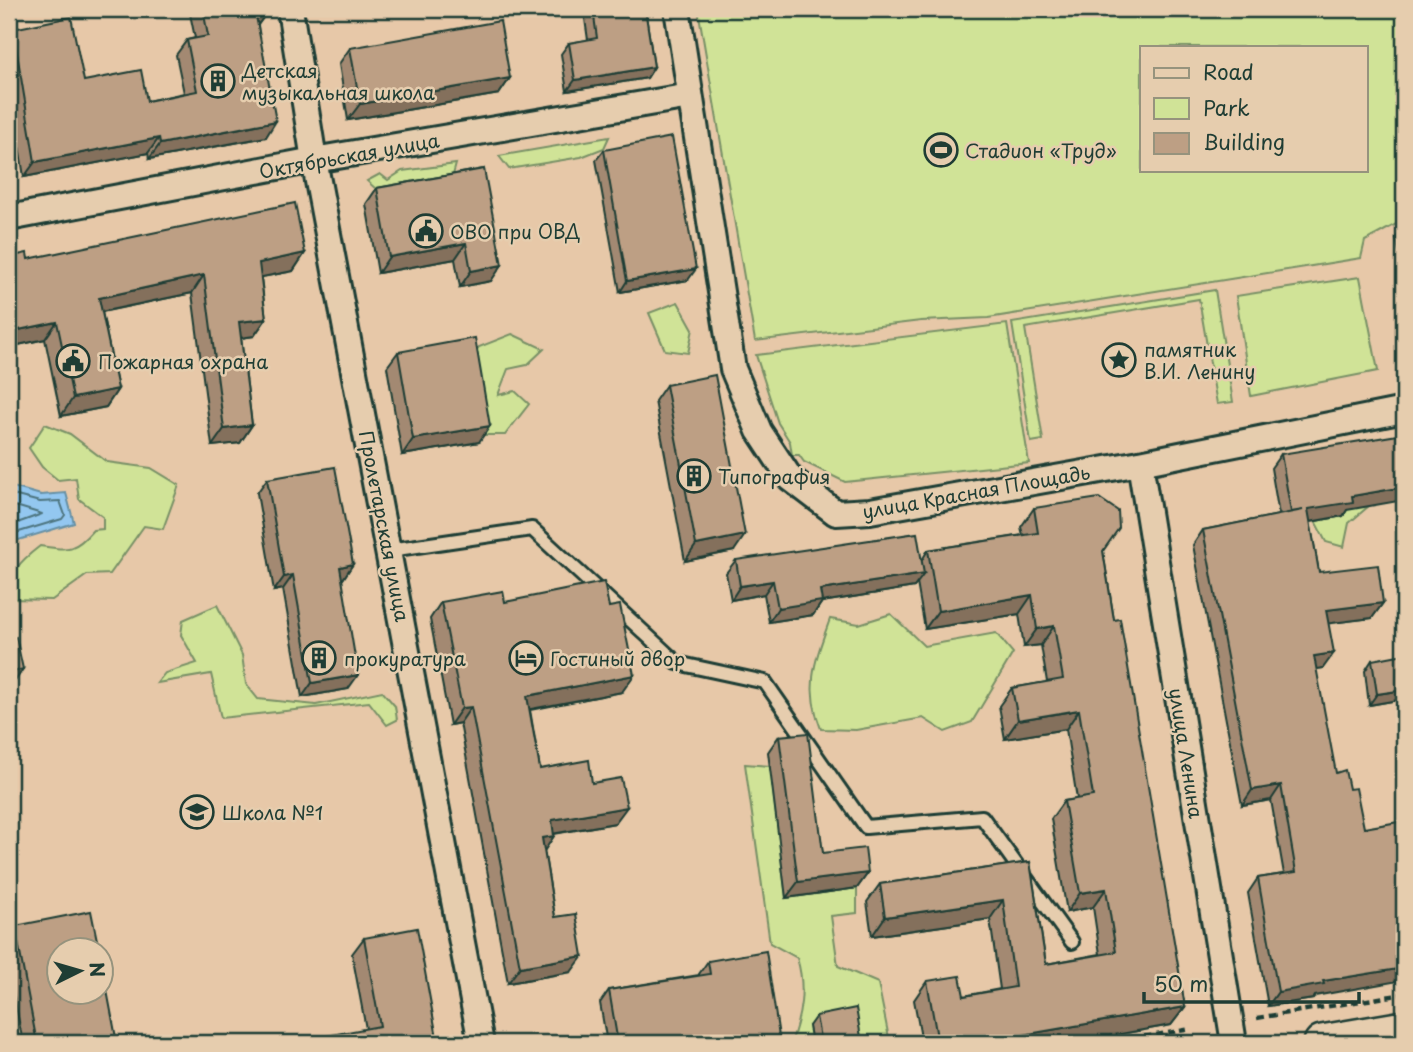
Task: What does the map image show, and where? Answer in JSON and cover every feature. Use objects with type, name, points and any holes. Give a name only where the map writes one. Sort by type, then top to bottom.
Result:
[{"type":"street","name":"Пролетарская улица","points":[[290,9],[314,160],[390,550],[481,1043]]},
{"type":"street","name":"улица Красная Площадь","points":[[677,9],[733,369],[759,431],[790,478],[836,513],[870,511],[1140,463],[1404,410]]},
{"type":"street","name":"Октябрьская улица","points":[[9,218],[314,160],[690,96]]},
{"type":"street","name":"улица Ленина","points":[[1140,463],[1234,1043]]},
{"type":"street","points":[[1322,1043],[1404,1029]]},
{"type":"lane","points":[[390,550],[532,529],[677,663],[765,682],[866,827],[982,817],[1072,942]]},
{"type":"path","points":[[1257,1018],[1404,994]]},
{"type":"path","points":[[1109,1043],[1191,1029]]},
{"type":"green space","name":"Стадион «Труд»","points":[[698,9],[1404,9],[1404,220],[1365,241],[1361,258],[988,318],[921,321],[755,341]]},
{"type":"green space","points":[[609,137],[604,148],[581,157],[509,169],[499,156]]},
{"type":"green space","points":[[456,164],[453,175],[376,189],[367,181],[380,174],[388,180],[402,171]]},
{"type":"green space","points":[[1360,277],[1378,371],[1251,396],[1236,296]]},
{"type":"green space","points":[[1215,290],[1233,402],[1217,404],[1199,299],[1025,328],[1043,440],[1031,442],[1012,323]]},
{"type":"green space","points":[[678,302],[693,329],[688,353],[665,350],[649,313]]},
{"type":"green space","points":[[1007,324],[1029,463],[845,482],[804,462],[799,455],[792,455],[790,442],[778,423],[756,355]]},
{"type":"green space","points":[[512,334],[544,349],[527,365],[508,369],[498,395],[515,391],[529,404],[505,435],[484,435],[483,404],[470,359],[479,347]]},
{"type":"green space","points":[[45,424],[70,434],[107,462],[151,468],[179,485],[163,529],[144,526],[110,574],[87,575],[52,600],[9,599],[11,582],[17,568],[40,546],[70,548],[93,530],[103,529],[103,517],[79,499],[76,478],[58,480],[42,467],[29,448]]},
{"type":"green space","points":[[1333,457],[1370,505],[1349,523],[1344,547],[1326,542],[1315,521],[1343,516]]},
{"type":"green space","points":[[217,605],[242,655],[246,684],[258,699],[316,705],[382,691],[395,706],[397,720],[387,725],[369,702],[221,718],[211,674],[157,683],[165,673],[197,663],[181,635],[183,620]]},
{"type":"green space","points":[[891,614],[924,646],[996,633],[1013,653],[972,722],[945,732],[923,718],[856,730],[821,729],[812,686],[816,661],[830,619],[859,624]]},
{"type":"green space","points":[[745,764],[770,766],[786,897],[857,888],[857,913],[831,916],[838,966],[878,983],[890,1043],[857,1043],[809,1026],[812,1043],[791,1043],[801,1001],[800,969],[797,958],[770,943]]},
{"type":"water","points":[[9,486],[41,495],[66,493],[74,523],[9,543]]},
{"type":"building","points":[[203,9],[263,9],[265,15],[256,16],[276,121],[160,144],[159,138],[35,162],[13,29],[71,17],[84,81],[141,70],[147,101],[197,91],[187,40],[208,36]]},
{"type":"building","points":[[593,9],[645,9],[654,67],[575,80],[569,43],[597,38]]},
{"type":"building","points":[[500,21],[510,78],[360,104],[350,48]]},
{"type":"building","points":[[672,137],[696,269],[627,281],[604,150]]},
{"type":"building","name":"ОВО при ОВД","points":[[484,169],[502,265],[471,271],[466,243],[389,257],[377,188]]},
{"type":"building","points":[[295,203],[305,253],[259,263],[266,319],[239,322],[252,425],[224,429],[204,275],[99,298],[118,389],[73,398],[57,322],[9,332],[9,257],[27,253],[28,259]]},
{"type":"building","points":[[475,338],[490,426],[413,439],[398,352]]},
{"type":"building","name":"Типография","points":[[715,375],[745,535],[696,545],[666,385]]},
{"type":"building","points":[[1404,434],[1404,487],[1352,496],[1353,502],[1308,509],[1319,572],[1378,565],[1383,603],[1326,610],[1334,653],[1314,656],[1336,773],[1345,770],[1349,789],[1356,788],[1364,828],[1404,821],[1404,968],[1323,981],[1324,984],[1278,992],[1258,878],[1296,872],[1281,785],[1252,790],[1203,530],[1303,510],[1291,512],[1281,454]]},
{"type":"building","points":[[335,467],[353,564],[340,567],[358,675],[312,683],[293,575],[284,577],[267,479]]},
{"type":"building","points":[[1099,498],[1118,511],[1119,528],[1103,551],[1114,620],[1120,619],[1185,1007],[976,1043],[938,1043],[927,981],[960,976],[964,996],[1015,987],[1003,900],[885,917],[880,884],[1030,862],[1046,964],[1116,952],[1106,889],[1080,893],[1064,801],[1093,796],[1079,710],[1018,720],[1012,688],[1063,679],[1054,626],[1037,629],[1032,595],[938,611],[928,550],[1038,533],[1034,508]]},
{"type":"building","points":[[917,533],[924,574],[820,590],[822,601],[778,608],[773,581],[740,586],[736,560]]},
{"type":"building","points":[[604,582],[609,607],[620,605],[634,675],[527,696],[540,769],[589,760],[592,783],[621,778],[627,807],[552,820],[554,836],[542,838],[555,917],[576,914],[583,956],[520,967],[471,707],[462,708],[441,602],[503,591],[505,602]]},
{"type":"building","points":[[16,637],[23,669],[9,673],[9,639]]},
{"type":"building","points":[[1404,654],[1404,690],[1377,694],[1372,660]]},
{"type":"building","points":[[808,733],[823,853],[865,848],[868,873],[798,882],[779,736]]},
{"type":"building","points":[[91,911],[96,936],[46,936],[46,1006],[110,1006],[117,1043],[37,1043],[15,926]]},
{"type":"building","points":[[417,928],[438,1043],[288,1043],[380,1026],[364,938]]},
{"type":"building","points":[[766,951],[780,1043],[618,1043],[609,990],[710,974],[708,961]]},
{"type":"building","points":[[856,1008],[862,1043],[821,1043],[816,1016]]},
{"type":"place","name":"Детская музыкальная школа","points":[[218,81]]},
{"type":"place","name":"Стадион «Труд»","points":[[941,150]]},
{"type":"place","name":"ОВО при ОВД","points":[[426,231]]},
{"type":"place","name":"памятник В.И. Ленину","points":[[1119,360]]},
{"type":"place","name":"Пожарная охрана","points":[[73,361]]},
{"type":"place","name":"Типография","points":[[694,476]]},
{"type":"place","name":"прокуратура","points":[[319,658]]},
{"type":"place","name":"Гостиный двор","points":[[526,658]]},
{"type":"place","name":"Школа №1","points":[[197,812]]}]
